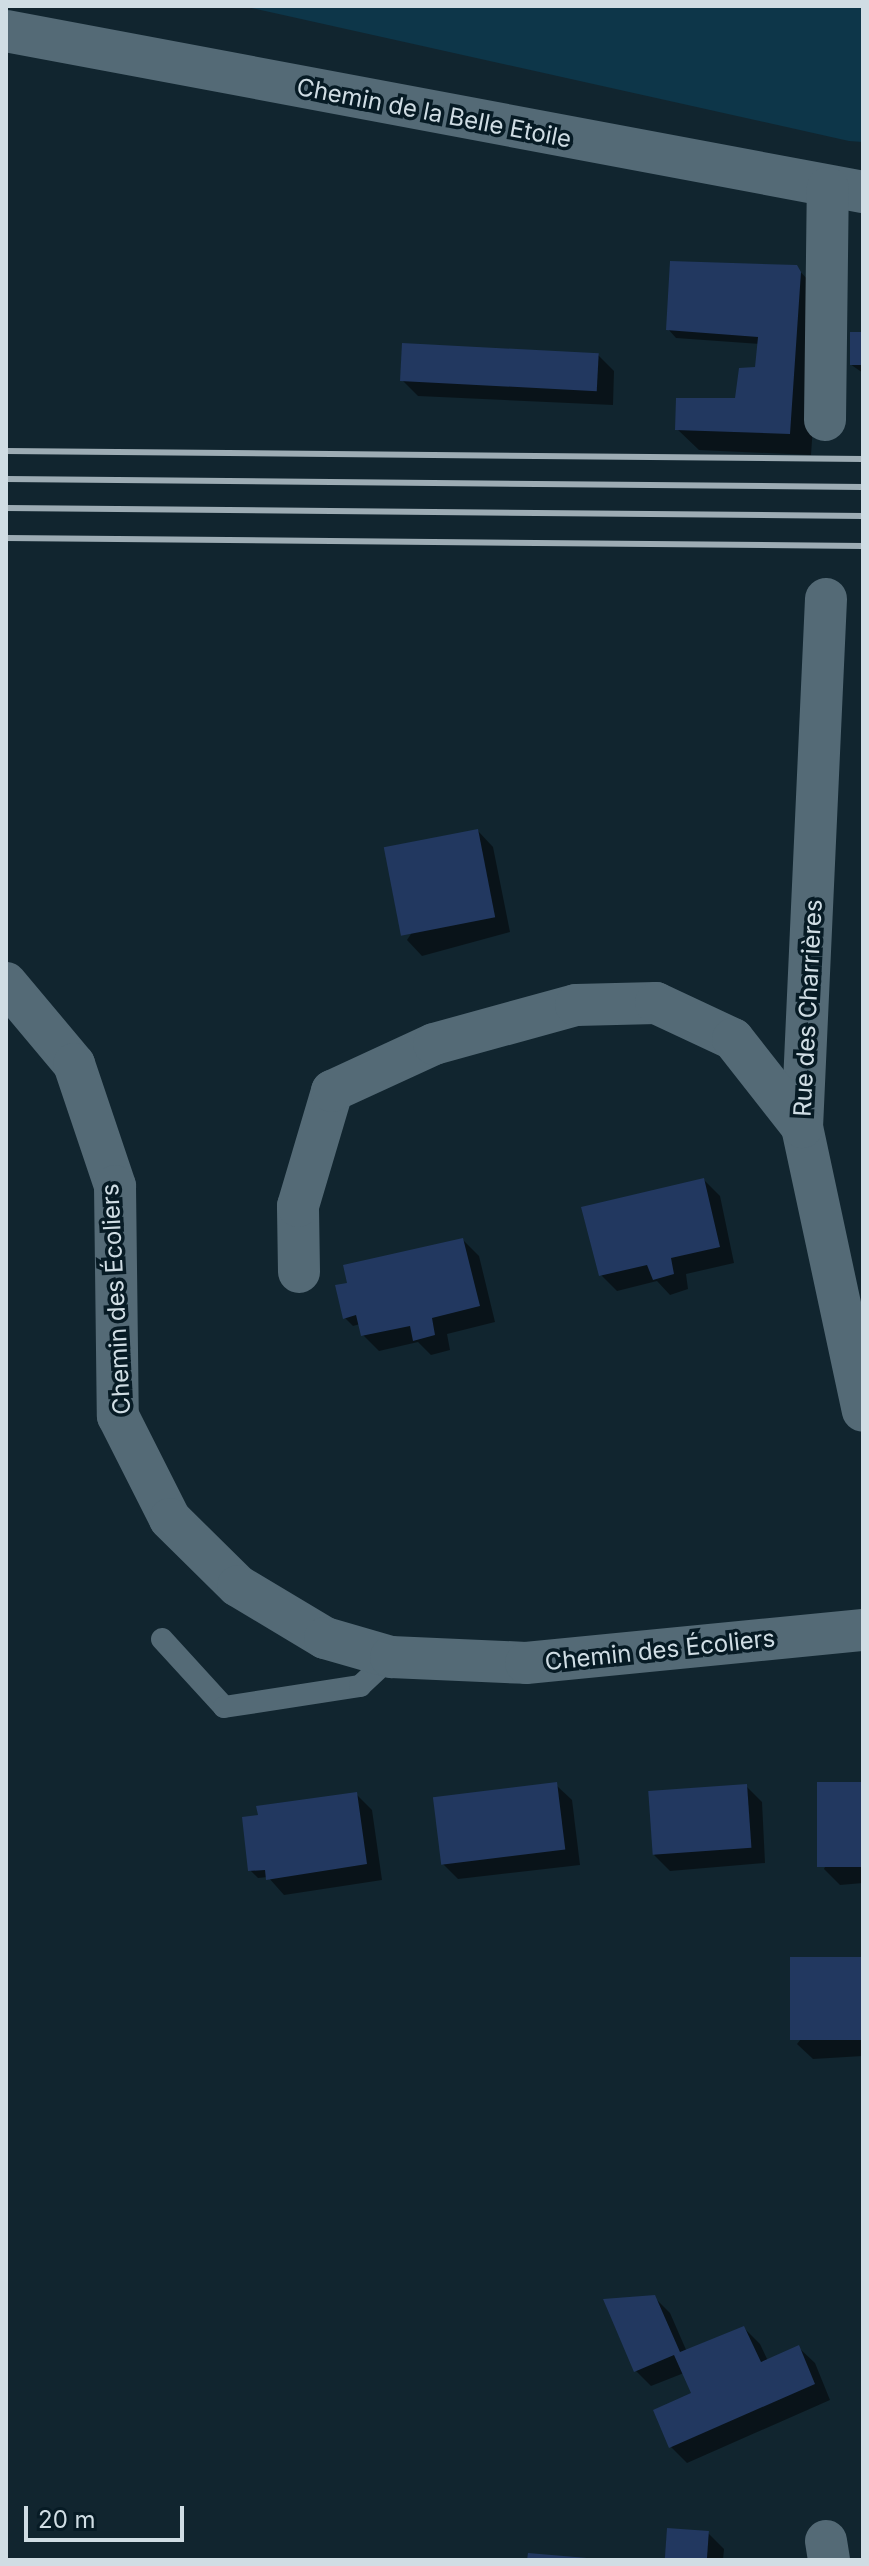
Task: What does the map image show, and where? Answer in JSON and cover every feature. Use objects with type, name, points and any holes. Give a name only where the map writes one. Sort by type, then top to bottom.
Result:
[{"type":"street","name":"Chemin de la Belle Etoile","points":[[6,31],[846,190]]},
{"type":"street","points":[[825,420],[846,190]]},
{"type":"street","name":"Rue des Charrières","points":[[826,599],[802,1127],[863,1411]]},
{"type":"street","name":"Chemin des Écoliers","points":[[6,983],[74,1064],[115,1186],[118,1416],[170,1519],[238,1586],[325,1638],[391,1657],[526,1663],[863,1630]]},
{"type":"street","points":[[299,1272],[298,1206],[332,1091],[434,1044],[576,1005],[656,1003],[733,1039],[802,1127]]},
{"type":"lane","points":[[162,1639],[224,1707],[360,1686],[391,1657]]},
{"type":"shaded area","points":[[243,6],[863,6],[863,142],[849,141]]},
{"type":"building","points":[[670,261],[797,265],[801,272],[790,434],[675,430],[676,398],[735,398],[739,368],[755,367],[758,337],[666,330]]},
{"type":"building","points":[[850,332],[863,332],[863,365],[850,365]]},
{"type":"building","points":[[402,343],[599,353],[597,391],[400,381]]},
{"type":"building","points":[[478,829],[495,917],[401,936],[384,847]]},
{"type":"building","points":[[704,1178],[720,1247],[671,1258],[674,1274],[653,1280],[647,1265],[599,1276],[581,1207]]},
{"type":"building","points":[[463,1238],[480,1306],[432,1318],[435,1335],[413,1341],[410,1326],[361,1336],[356,1315],[343,1319],[335,1285],[347,1283],[343,1265]]},
{"type":"building","points":[[557,1782],[565,1849],[441,1865],[433,1797]]},
{"type":"building","points":[[817,1782],[863,1782],[863,1867],[817,1867]]},
{"type":"building","points":[[747,1784],[751,1848],[653,1855],[648,1791]]},
{"type":"building","points":[[357,1792],[367,1864],[266,1880],[265,1870],[248,1871],[242,1817],[258,1815],[256,1806]]},
{"type":"building","points":[[790,1957],[863,1957],[863,2040],[790,2040]]},
{"type":"building","points":[[655,2295],[680,2352],[744,2326],[761,2362],[799,2345],[815,2384],[669,2448],[653,2410],[691,2393],[674,2355],[634,2372],[603,2299]]},
{"type":"building","points":[[667,2528],[709,2531],[707,2560],[665,2560]]},
{"type":"building","points":[[528,2553],[587,2558],[587,2560],[527,2560]]},
{"type":"railway","points":[[6,451],[863,459]]},
{"type":"railway","points":[[6,479],[863,487]]},
{"type":"railway","points":[[6,508],[863,516]]},
{"type":"railway","points":[[6,538],[863,546]]}]
